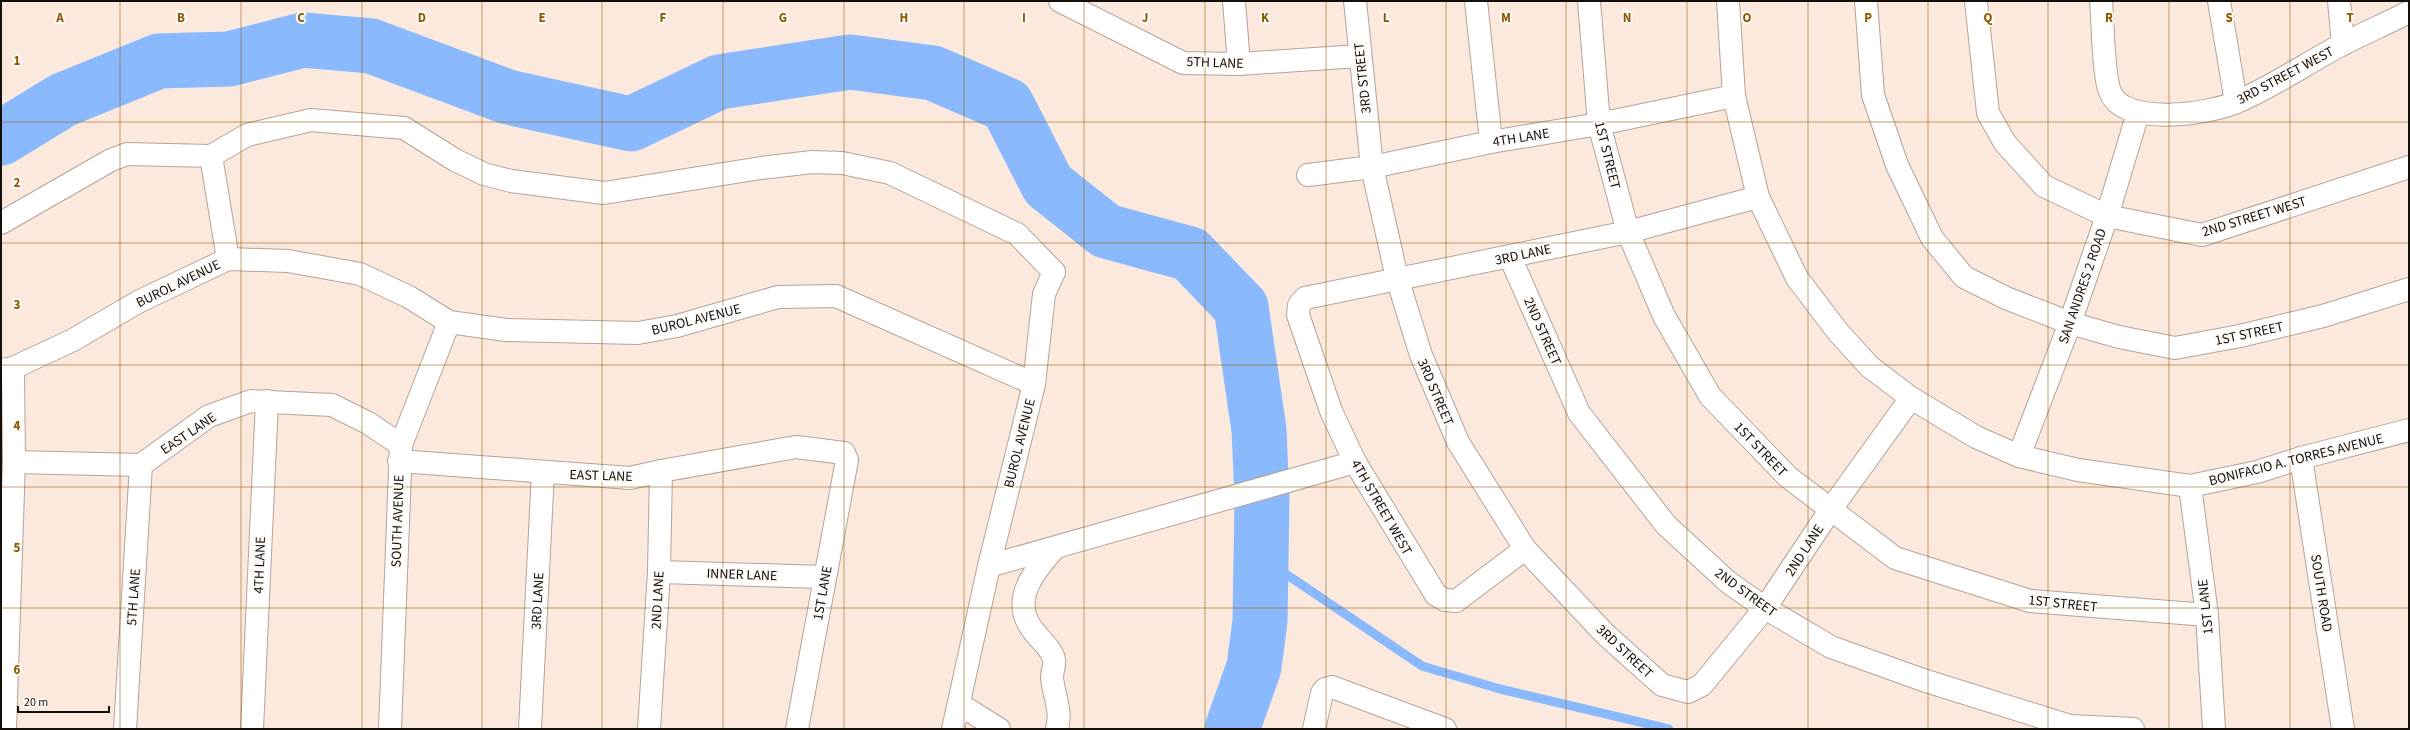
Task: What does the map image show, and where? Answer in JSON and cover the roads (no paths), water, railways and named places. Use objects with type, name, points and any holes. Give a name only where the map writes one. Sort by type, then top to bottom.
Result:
[{"type":"street","name":"5TH LANE","points":[[1060,1],[1183,63],[1239,64],[1359,56]]},
{"type":"street","points":[[1234,1],[1239,64]]},
{"type":"street","name":"3RD STREET","points":[[1355,1],[1359,56],[1372,167],[1397,278],[1421,355],[1458,442],[1526,549],[1605,634],[1662,685],[1688,692]]},
{"type":"street","points":[[1476,1],[1491,142]]},
{"type":"street","name":"1ST STREET","points":[[1589,1],[1599,124],[1628,232],[1664,316],[1710,396],[1788,477],[1895,558],[2030,601],[2207,615]]},
{"type":"street","name":"BONIFACIO A. TORRES AVENUE","points":[[1728,1],[1734,96],[1758,197],[1797,278],[1838,332],[1870,367],[1911,398],[1976,436],[2019,456],[2078,470],[2190,486],[2257,472],[2301,458],[2409,430]]},
{"type":"street","name":"1ST STREET","points":[[1866,1],[1873,95],[1896,165],[1932,238],[1964,277],[2006,298],[2070,323],[2119,337],[2175,348],[2240,336],[2323,316],[2409,289]]},
{"type":"street","name":"2ND STREET WEST","points":[[1976,1],[1988,113],[1994,126],[2005,143],[2044,186],[2106,216],[2202,235],[2409,167]]},
{"type":"street","name":"3RD STREET WEST","points":[[2101,1],[2110,92],[2120,105],[2138,113],[2172,114],[2208,110],[2236,102],[2343,44],[2409,12]]},
{"type":"street","points":[[2219,1],[2236,102]]},
{"type":"street","points":[[2339,1],[2343,44]]},
{"type":"street","name":"4TH LANE","points":[[1308,175],[1372,167],[1491,142],[1599,124],[1734,96]]},
{"type":"street","name":"SAN ANDRES 2 ROAD","points":[[2019,456],[2070,323],[2106,216],[2138,113]]},
{"type":"street","points":[[1,223],[111,160],[127,154],[211,156],[247,135],[311,120],[404,128],[455,160],[484,174],[511,181],[604,193],[768,167],[812,162],[842,163],[890,173],[1017,234],[1054,272],[1044,294],[1034,384]]},
{"type":"street","points":[[211,156],[228,259]]},
{"type":"street","name":"3RD LANE","points":[[1298,315],[1299,305],[1305,298],[1628,232],[1758,197]]},
{"type":"street","name":"2ND STREET","points":[[1510,257],[1579,413],[1666,525],[1728,582],[1766,608],[1831,647],[1923,680],[2070,726],[2133,729]]},
{"type":"street","name":"BUROL AVENUE","points":[[7,369],[73,340],[138,302],[228,259],[288,261],[360,274],[409,297],[450,322],[506,330],[638,333],[677,326],[778,297],[836,296],[1034,384],[989,566],[953,729]]},
{"type":"street","name":"4TH STREET WEST","points":[[1298,315],[1332,411],[1355,462],[1419,570],[1436,594],[1445,600],[1456,601],[1526,549]]},
{"type":"street","name":"SOUTH AVENUE","points":[[390,729],[400,453],[450,322]]},
{"type":"street","points":[[5,729],[14,462],[7,369]]},
{"type":"street","name":"2ND LANE","points":[[1688,692],[1702,685],[1766,608],[1831,509],[1911,398]]},
{"type":"street","name":"EAST LANE","points":[[141,465],[209,416],[251,400],[332,405],[368,423],[400,453],[543,472],[630,478],[796,447],[844,453],[847,457]]},
{"type":"street","name":"4TH LANE","points":[[252,729],[266,401]]},
{"type":"street","name":"1ST LANE","points":[[797,729],[847,457]]},
{"type":"street","name":"SOUTH ROAD","points":[[2301,458],[2344,729]]},
{"type":"street","points":[[14,462],[141,465]]},
{"type":"street","points":[[989,566],[1053,550],[1226,498],[1355,462]]},
{"type":"street","name":"5TH LANE","points":[[125,729],[141,465]]},
{"type":"street","name":"2ND LANE","points":[[649,729],[659,572],[661,471]]},
{"type":"street","name":"3RD LANE","points":[[530,729],[543,472]]},
{"type":"street","name":"1ST LANE","points":[[2190,486],[2207,615],[2214,729]]},
{"type":"street","points":[[1053,550],[1032,574],[1024,609],[1029,625],[1048,648],[1055,660],[1052,677],[1059,709],[1057,729]]},
{"type":"street","name":"INNER LANE","points":[[659,572],[824,577]]},
{"type":"street","points":[[1314,729],[1322,693],[1325,689],[1332,687],[1422,725],[1445,729]]},
{"type":"street","points":[[959,704],[999,729]]},
{"type":"waterway","points":[[1,138],[63,100],[159,61],[229,59],[303,40],[371,46],[508,97],[631,124],[719,82],[850,62],[933,73],[1007,105],[1048,185],[1106,231],[1190,254],[1241,307],[1259,430],[1262,498],[1260,621],[1254,667],[1232,729]]},
{"type":"waterway","points":[[1261,551],[1274,566],[1422,666],[1500,689],[1669,729]]}]
